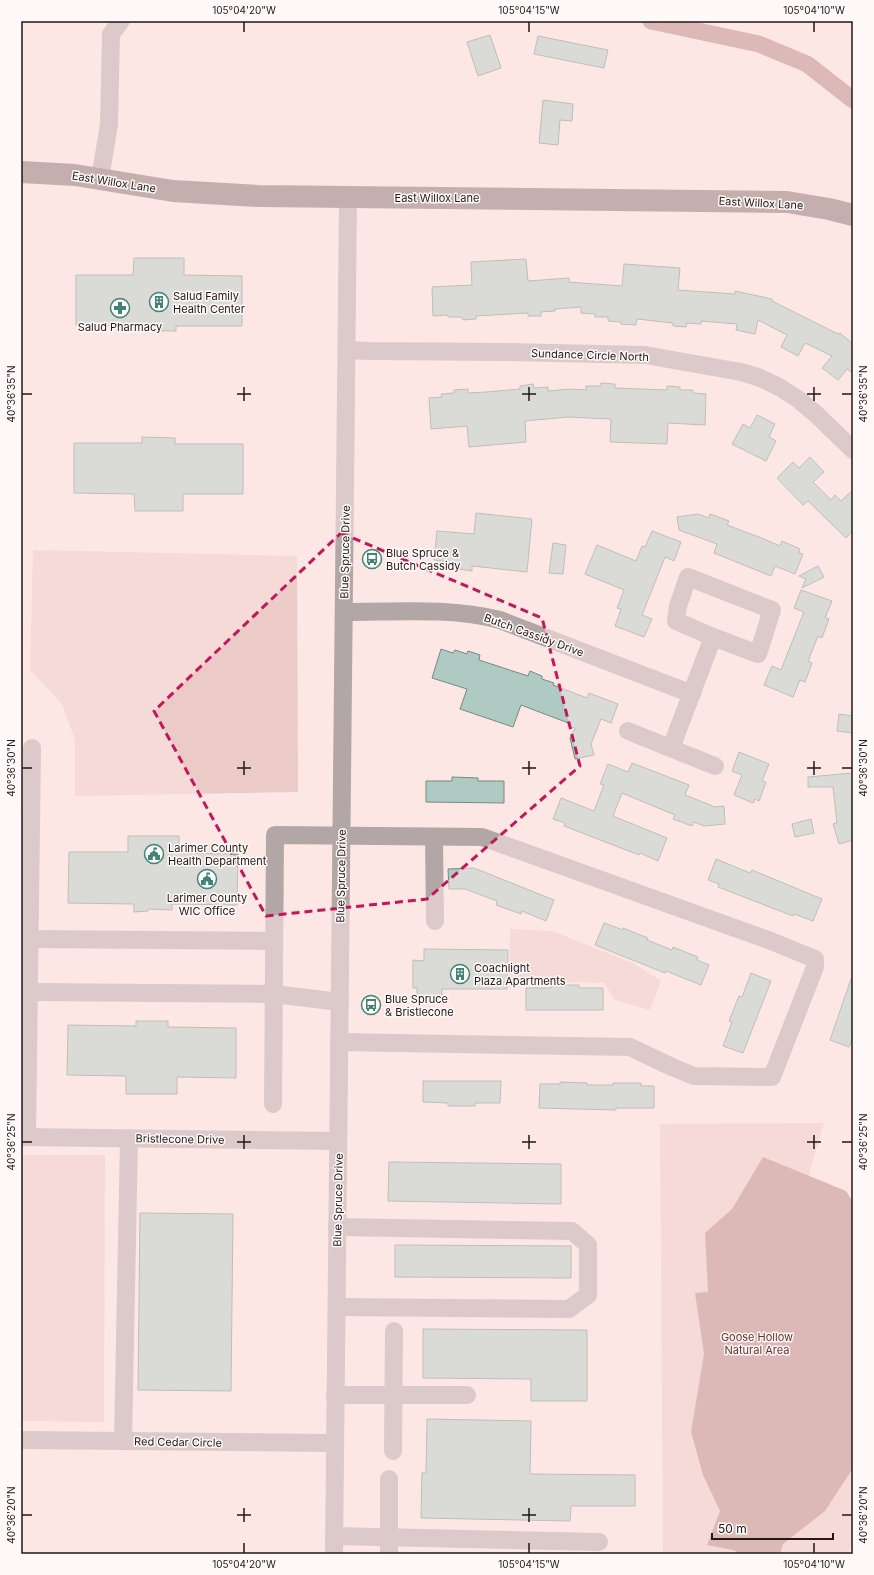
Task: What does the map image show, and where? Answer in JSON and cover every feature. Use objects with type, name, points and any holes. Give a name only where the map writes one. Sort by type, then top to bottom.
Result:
[{"type":"main road","name":"East Willox Lane","points":[[21,172],[75,175],[181,191],[258,196],[787,202],[829,209],[853,216]]},
{"type":"street","points":[[100,179],[109,124],[111,34],[121,21]]},
{"type":"street","name":"Blue Spruce Drive","points":[[334,1554],[348,197]]},
{"type":"street","name":"Sundance Circle North","points":[[347,350],[645,355],[741,372],[758,377],[779,387],[798,399],[853,450]]},
{"type":"street","points":[[688,577],[772,610],[758,654],[714,637],[676,621],[678,606],[688,577]]},
{"type":"street","name":"Butch Cassidy Drive","points":[[344,612],[450,612],[484,616],[500,620],[692,694]]},
{"type":"street","points":[[671,748],[714,637]]},
{"type":"street","points":[[628,731],[715,766]]},
{"type":"street","points":[[24,1137],[29,992],[32,748]]},
{"type":"street","points":[[272,1104],[275,835],[482,837],[771,941],[815,959],[815,967],[772,1077],[694,1076],[672,1068],[630,1047],[339,1042]]},
{"type":"street","points":[[434,837],[434,920]]},
{"type":"street","points":[[30,939],[274,941]]},
{"type":"street","points":[[29,992],[274,994],[340,1002]]},
{"type":"street","name":"Bristlecone Drive","points":[[24,1137],[338,1142]]},
{"type":"street","points":[[123,1441],[129,1138]]},
{"type":"street","points":[[336,1307],[569,1309],[588,1295],[588,1245],[572,1230],[337,1227]]},
{"type":"street","points":[[393,1452],[394,1331]]},
{"type":"street","points":[[336,1395],[467,1396]]},
{"type":"street","name":"Red Cedar Circle","points":[[21,1440],[335,1443]]},
{"type":"street","points":[[389,1479],[389,1546]]},
{"type":"street","points":[[334,1536],[389,1546],[599,1542]]},
{"type":"highlighted area","points":[[341,533],[542,618],[580,766],[427,899],[266,916],[154,711]]},
{"type":"green space","points":[[33,550],[297,556],[298,792],[75,796],[75,740],[62,704],[30,670]]},
{"type":"green space","points":[[510,929],[552,931],[633,963],[661,981],[650,1010],[615,1000],[604,983],[509,981]]},
{"type":"green space","name":"Goose Hollow Natural Area","points":[[824,1123],[787,1250],[853,1250],[853,1543],[847,1554],[663,1554],[660,1124]]},
{"type":"green space","points":[[21,1155],[105,1155],[104,1422],[21,1421]]},
{"type":"shaded area","name":"Goose Hollow Natural Area","points":[[763,1157],[846,1191],[853,1202],[853,1468],[825,1511],[783,1544],[780,1554],[741,1554],[733,1550],[707,1545],[720,1511],[703,1475],[691,1432],[704,1354],[695,1293],[708,1292],[705,1233],[732,1209]]},
{"type":"building","points":[[490,35],[501,68],[478,76],[467,42]]},
{"type":"building","points":[[538,36],[608,50],[604,68],[534,54]]},
{"type":"building","points":[[543,100],[573,104],[572,121],[560,120],[558,145],[539,143]]},
{"type":"building","name":"Salud Family Health Center","points":[[134,258],[184,258],[184,275],[242,276],[242,326],[176,326],[176,331],[129,330],[129,326],[76,325],[76,275],[133,275]]},
{"type":"building","points":[[526,259],[528,281],[569,278],[569,282],[622,286],[624,264],[680,268],[678,290],[735,294],[735,291],[772,299],[772,301],[838,334],[840,333],[853,344],[853,373],[847,369],[838,380],[822,368],[832,356],[805,343],[798,356],[781,347],[787,335],[758,320],[755,334],[736,330],[737,324],[701,321],[701,324],[687,323],[686,327],[673,326],[673,323],[637,319],[636,325],[621,324],[621,322],[608,321],[608,317],[595,317],[595,314],[581,313],[581,307],[555,309],[555,311],[541,312],[541,316],[528,316],[528,313],[476,316],[476,319],[463,320],[462,317],[448,317],[447,315],[433,316],[432,287],[472,285],[471,262]]},
{"type":"building","points":[[601,383],[615,384],[615,388],[667,390],[667,386],[680,387],[680,390],[693,390],[693,393],[706,394],[705,425],[668,423],[667,444],[610,442],[611,419],[568,417],[525,421],[526,442],[469,447],[467,426],[431,429],[429,398],[442,397],[441,394],[454,393],[454,390],[468,389],[468,393],[486,392],[520,389],[520,386],[533,384],[534,388],[548,387],[548,391],[569,389],[586,390],[586,386],[601,386]]},
{"type":"building","points":[[757,415],[775,424],[769,437],[776,441],[766,461],[732,444],[743,424],[750,428]]},
{"type":"building","points":[[142,437],[175,438],[175,444],[243,444],[243,494],[183,494],[183,511],[135,511],[134,494],[74,493],[74,443],[142,443]]},
{"type":"building","points":[[810,457],[824,472],[813,482],[831,500],[835,495],[841,501],[853,490],[853,530],[846,538],[808,501],[803,505],[777,478],[793,462],[799,468]]},
{"type":"building","points":[[476,513],[532,519],[527,572],[472,566],[472,571],[459,569],[459,566],[446,565],[447,562],[434,560],[437,531],[474,534]]},
{"type":"building","points":[[698,514],[709,518],[710,514],[729,521],[727,525],[780,546],[782,541],[800,549],[799,553],[803,554],[795,574],[775,566],[771,576],[714,553],[717,544],[679,530],[677,517]]},
{"type":"building","points":[[652,531],[681,542],[674,561],[665,557],[642,615],[652,619],[644,637],[615,626],[621,609],[617,608],[624,590],[585,574],[597,545],[636,561],[642,546],[645,547]]},
{"type":"building","points":[[553,543],[566,545],[563,574],[549,573]]},
{"type":"building","points":[[818,566],[824,577],[802,588],[806,579],[799,576]]},
{"type":"building","points":[[801,590],[832,601],[825,618],[829,619],[822,638],[818,636],[808,661],[812,663],[805,682],[800,680],[793,697],[764,685],[772,666],[781,670],[804,612],[794,608]]},
{"type":"building","points":[[441,649],[453,653],[455,650],[467,654],[468,651],[480,655],[479,660],[528,676],[530,671],[542,676],[542,679],[554,683],[553,685],[587,698],[589,693],[618,704],[611,723],[601,719],[591,744],[594,755],[575,759],[570,738],[575,728],[570,727],[571,724],[521,705],[513,727],[460,709],[467,689],[432,678]]},
{"type":"building","points":[[839,714],[853,716],[853,733],[837,731]]},
{"type":"building","points":[[739,752],[769,764],[762,781],[766,782],[759,801],[755,799],[753,803],[734,795],[742,775],[732,771]]},
{"type":"building","points":[[632,763],[689,785],[685,795],[715,807],[724,806],[725,824],[704,826],[694,822],[692,826],[673,819],[675,815],[622,793],[613,816],[667,838],[658,861],[640,853],[639,855],[564,826],[565,823],[553,819],[561,798],[594,811],[604,785],[600,784],[608,764],[628,772]]},
{"type":"building","points":[[853,773],[853,840],[839,844],[833,824],[837,823],[833,787],[808,787],[808,777]]},
{"type":"building","points":[[452,777],[478,778],[478,781],[504,781],[504,803],[426,802],[426,781],[452,781]]},
{"type":"building","points":[[811,819],[814,833],[795,837],[792,824]]},
{"type":"building","points":[[128,836],[179,836],[179,853],[238,854],[237,905],[172,904],[172,910],[148,909],[148,911],[134,912],[134,904],[68,903],[69,852],[128,852]]},
{"type":"building","points":[[716,859],[750,873],[752,870],[822,899],[813,921],[794,914],[793,916],[718,887],[719,884],[708,880]]},
{"type":"building","points":[[474,868],[554,900],[546,921],[522,911],[521,914],[496,905],[497,901],[465,889],[449,889],[448,869]]},
{"type":"building","points":[[604,923],[623,930],[623,928],[672,950],[673,947],[698,957],[697,960],[709,965],[701,985],[666,971],[665,973],[595,945]]},
{"type":"building","name":"Coachlight Plaza Apartments","points":[[424,949],[508,950],[507,989],[442,989],[442,1002],[417,1001],[417,988],[413,988],[413,960],[424,961]]},
{"type":"building","points":[[751,973],[771,981],[743,1053],[723,1046],[732,1022],[729,1021],[739,996],[742,997]]},
{"type":"building","points":[[851,979],[853,979],[853,1037],[849,1047],[830,1040]]},
{"type":"building","points":[[551,985],[579,985],[579,988],[603,988],[603,1010],[526,1010],[526,988],[551,988]]},
{"type":"building","points":[[136,1021],[168,1021],[168,1027],[236,1028],[236,1078],[177,1077],[177,1094],[126,1094],[126,1076],[67,1075],[68,1025],[136,1026]]},
{"type":"building","points":[[423,1081],[501,1081],[500,1103],[475,1103],[475,1106],[448,1106],[448,1103],[423,1102]]},
{"type":"building","points":[[560,1082],[587,1083],[587,1085],[641,1083],[641,1086],[654,1086],[654,1108],[616,1108],[616,1110],[539,1108],[540,1084],[560,1084]]},
{"type":"building","points":[[389,1162],[561,1164],[561,1204],[388,1201]]},
{"type":"building","points":[[140,1213],[233,1214],[231,1391],[138,1390]]},
{"type":"building","points":[[395,1245],[571,1246],[571,1278],[395,1277]]},
{"type":"building","points":[[423,1329],[587,1330],[587,1401],[531,1401],[531,1379],[423,1378]]},
{"type":"building","points":[[427,1419],[531,1421],[530,1474],[635,1475],[635,1506],[571,1506],[570,1521],[421,1518],[422,1473],[426,1473]]},
{"type":"waterway","points":[[651,21],[759,44],[807,64],[853,100]]},
{"type":"place","name":"Salud Family Health Center","points":[[159,302]]},
{"type":"place","name":"Salud Pharmacy","points":[[120,308]]},
{"type":"place","name":"Blue Spruce & Butch Cassidy","points":[[372,559]]},
{"type":"place","name":"Larimer County Health Department","points":[[154,854]]},
{"type":"place","name":"Larimer County WIC Office","points":[[207,879]]},
{"type":"place","name":"Coachlight Plaza Apartments","points":[[460,974]]},
{"type":"place","name":"Blue Spruce & Bristlecone","points":[[371,1005]]}]
